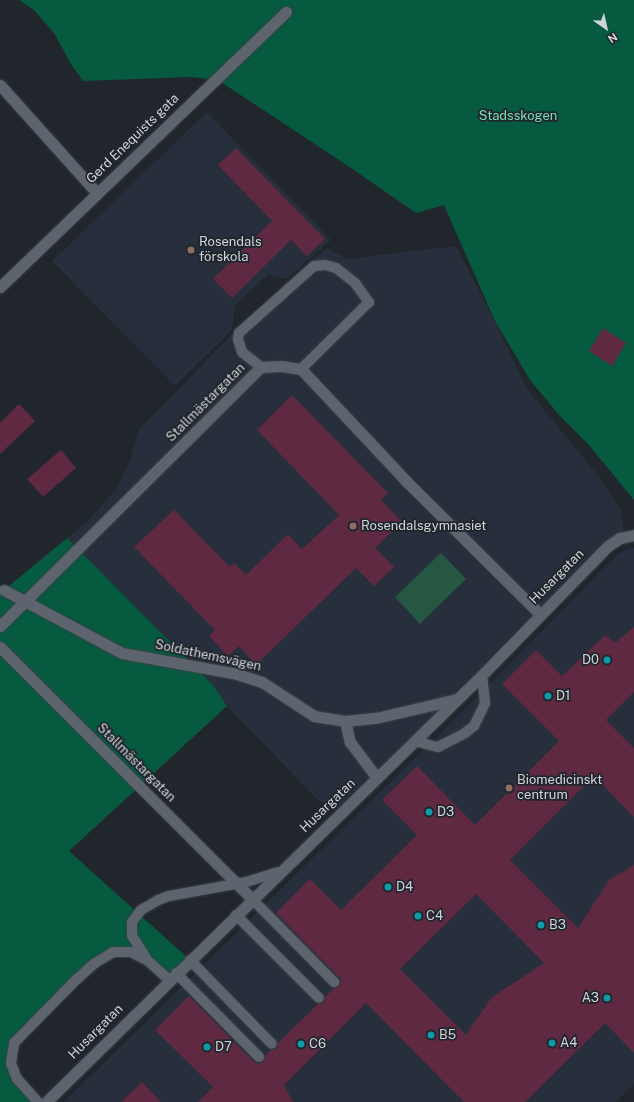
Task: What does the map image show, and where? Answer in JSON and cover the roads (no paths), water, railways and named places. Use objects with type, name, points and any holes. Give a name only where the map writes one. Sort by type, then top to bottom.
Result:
[{"type":"street","name":"Gerd Enequists gata","points":[[0,286],[286,12]]},
{"type":"street","points":[[0,85],[97,193]]},
{"type":"street","name":"Stallmästargatan","points":[[0,626],[262,367],[281,366],[301,369]]},
{"type":"street","points":[[301,369],[406,481],[540,614]]},
{"type":"street","name":"Husargatan","points":[[46,1102],[236,914],[458,699],[608,546],[620,538],[634,535]]},
{"type":"street","name":"Soldathemsvägen","points":[[4,590],[122,653],[237,674],[262,682],[314,716],[345,721],[376,718],[458,699]]},
{"type":"street","name":"Stallmästargatan","points":[[0,647],[252,899]]},
{"type":"street","points":[[345,721],[350,742],[377,778]]},
{"type":"lane","points":[[262,367],[242,352],[238,339],[239,333],[314,266],[325,265],[336,268],[355,283],[369,302],[301,369]]},
{"type":"lane","points":[[415,741],[438,748],[465,733],[474,726],[485,703],[482,675]]},
{"type":"lane","points":[[147,960],[132,936],[132,922],[141,910],[158,900],[169,896],[237,884],[279,872]]},
{"type":"lane","points":[[252,899],[334,982]]},
{"type":"lane","points":[[236,914],[319,998]]},
{"type":"lane","points":[[38,1102],[17,1079],[11,1063],[14,1043],[48,1007],[95,963],[113,952],[131,952],[173,976],[259,1057]]},
{"type":"lane","points":[[190,960],[272,1044]]},
{"type":"place","name":"Rosendals förskola","points":[[191,250]]},
{"type":"place","name":"Rosendalsgymnasiet","points":[[353,526]]},
{"type":"place","name":"D0","points":[[607,660]]},
{"type":"place","name":"D1","points":[[548,696]]},
{"type":"place","name":"Biomedicinskt centrum","points":[[509,788]]},
{"type":"place","name":"D3","points":[[429,812]]},
{"type":"place","name":"D4","points":[[388,887]]},
{"type":"place","name":"C4","points":[[418,916]]},
{"type":"place","name":"B3","points":[[541,925]]},
{"type":"place","name":"A3","points":[[607,998]]},
{"type":"place","name":"B5","points":[[431,1035]]},
{"type":"place","name":"A4","points":[[552,1043]]},
{"type":"place","name":"C6","points":[[301,1044]]},
{"type":"place","name":"D7","points":[[207,1047]]},
{"type":"park label","name":"Stadsskogen","points":[[518,116]]}]
